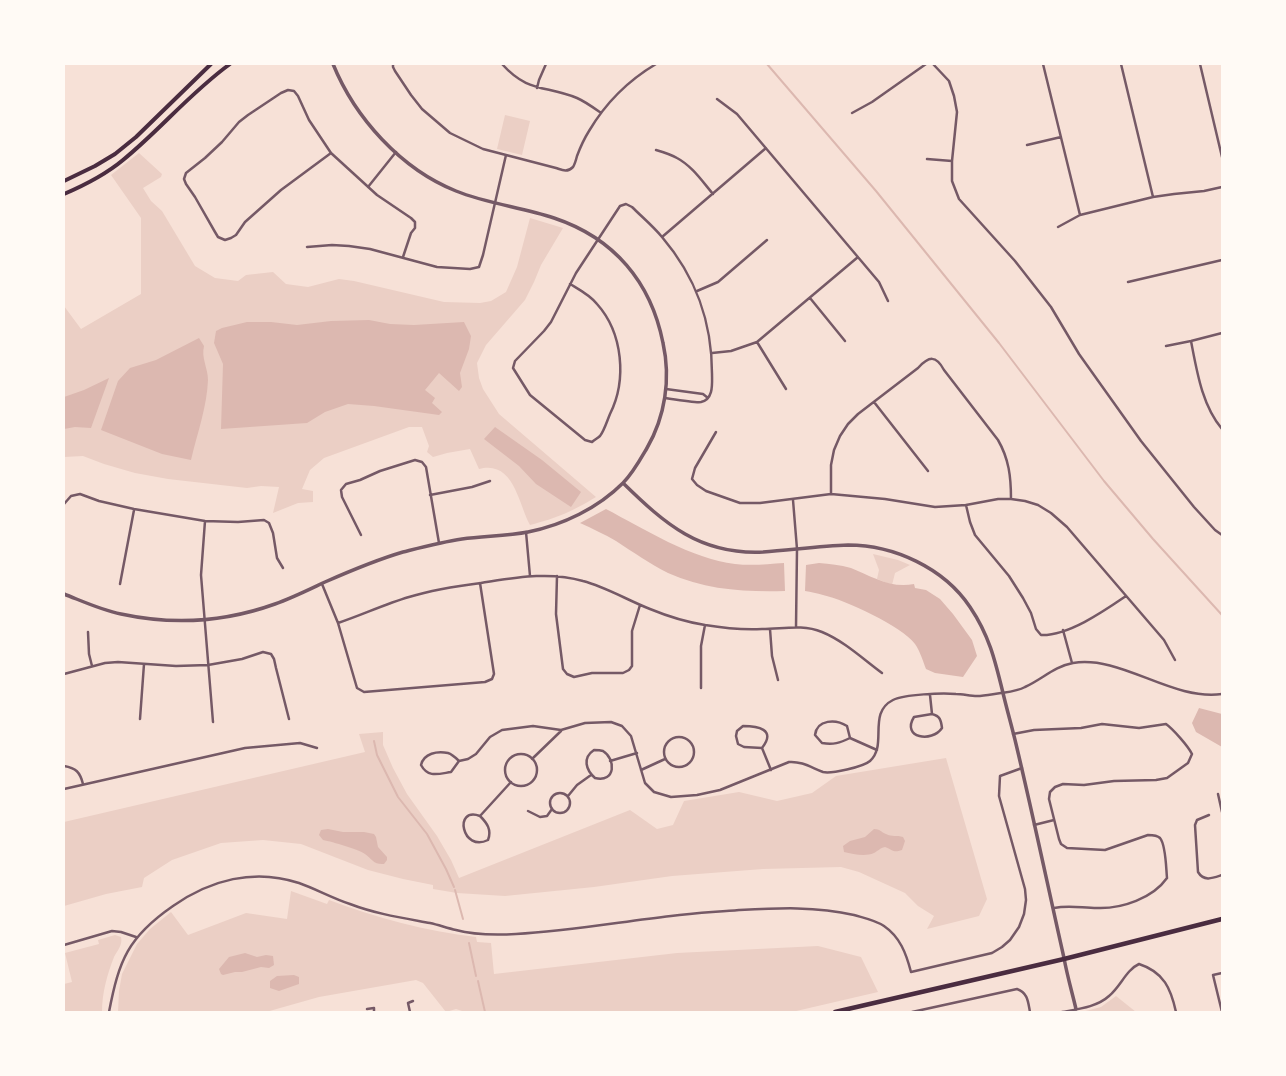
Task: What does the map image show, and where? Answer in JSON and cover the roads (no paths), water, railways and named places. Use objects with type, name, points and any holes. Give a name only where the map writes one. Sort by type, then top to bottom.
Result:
[{"type":"main road","points":[[64,181],[95,166],[115,154],[136,137],[212,64]]},
{"type":"main road","points":[[64,194],[101,175],[122,161],[212,77],[230,64]]},
{"type":"main road","points":[[835,1012],[1064,959],[1168,934],[1222,919]]},
{"type":"street","points":[[64,594],[92,606],[120,614],[178,621],[204,620],[237,615],[277,604],[357,568],[382,559],[439,543],[526,532],[563,522],[598,503],[622,483],[640,460],[651,441],[661,416],[665,398],[666,360],[663,343],[651,302],[630,268],[616,253],[599,239],[581,229],[555,218],[495,203],[454,190],[414,168],[364,119],[333,64]]},
{"type":"street","points":[[393,64],[393,67],[411,95],[422,109],[435,122],[450,133],[483,150],[564,171],[569,170],[574,166],[581,146],[589,130],[613,99],[629,83],[656,64]]},
{"type":"street","points":[[502,64],[512,75],[526,84],[579,99],[601,113]]},
{"type":"street","points":[[537,88],[546,64]]},
{"type":"street","points":[[852,113],[872,102],[926,64]]},
{"type":"street","points":[[933,64],[949,81],[954,96],[957,112],[952,161],[952,181],[959,199],[1015,261],[1051,307],[1079,354],[1141,441],[1194,507],[1215,530],[1222,535]]},
{"type":"street","points":[[1043,64],[1080,215]]},
{"type":"street","points":[[1122,64],[1153,197]]},
{"type":"street","points":[[1200,64],[1222,157]]},
{"type":"street","points":[[331,153],[281,190],[245,222],[236,235],[226,240],[218,237],[184,179],[186,173],[222,142],[239,122],[259,107],[288,90],[294,90],[309,120],[331,153],[368,187],[415,222],[415,228],[411,233],[403,257]]},
{"type":"street","points":[[717,99],[737,114],[766,148],[879,282],[888,301]]},
{"type":"street","points":[[1027,145],[1061,137]]},
{"type":"street","points":[[662,237],[766,148]]},
{"type":"street","points":[[656,150],[676,157],[682,161],[699,177],[712,194]]},
{"type":"street","points":[[368,187],[396,152]]},
{"type":"street","points":[[307,247],[332,245],[349,246],[370,249],[437,267],[470,269],[479,267],[506,155]]},
{"type":"street","points":[[927,159],[952,161]]},
{"type":"street","points":[[1058,227],[1080,215],[1153,197],[1204,191],[1222,187]]},
{"type":"street","points":[[570,284],[587,294],[598,304],[608,319],[615,336],[619,356],[620,377],[617,398],[600,436],[592,442],[585,440],[530,395],[513,368],[515,361],[551,322],[570,284],[620,206],[626,204],[632,207],[662,237],[683,265],[697,292],[708,328],[712,353],[712,390],[708,398],[701,402],[665,398]]},
{"type":"street","points":[[697,292],[718,282],[767,240]]},
{"type":"street","points":[[712,353],[731,351],[757,342],[858,257]]},
{"type":"street","points":[[1128,282],[1222,260]]},
{"type":"street","points":[[810,298],[846,341]]},
{"type":"street","points":[[1166,346],[1222,333]]},
{"type":"street","points":[[1192,341],[1200,383],[1213,418],[1222,429]]},
{"type":"street","points":[[757,342],[786,389]]},
{"type":"street","points":[[831,494],[831,465],[834,450],[840,436],[848,424],[924,362],[934,359],[940,362],[944,370],[998,440],[1003,449],[1007,458],[1010,474],[1011,499]]},
{"type":"street","points":[[666,389],[703,394],[708,398]]},
{"type":"street","points":[[874,402],[928,471]]},
{"type":"street","points":[[716,432],[695,468],[692,479],[697,485],[706,491],[740,503],[793,500],[831,494],[885,499],[935,507],[998,499],[1025,501],[1038,505],[1051,513],[1067,527],[1164,640],[1175,660]]},
{"type":"street","points":[[361,535],[342,497],[341,490],[346,484],[360,480],[392,466],[415,460],[422,462],[426,467],[439,543]]},
{"type":"street","points":[[430,495],[472,487],[490,480]]},
{"type":"street","points":[[622,483],[646,506],[674,529],[705,544],[731,551],[760,552],[847,545],[867,546],[905,556],[934,571],[954,588],[969,605],[986,633],[993,653],[1022,768],[1076,1009]]},
{"type":"street","points":[[64,504],[71,496],[80,494],[134,509],[205,520],[238,522],[264,520],[269,523],[273,533],[277,558],[283,568]]},
{"type":"street","points":[[793,500],[797,549],[796,627]]},
{"type":"street","points":[[966,504],[975,535],[1009,576],[1023,598],[1031,613],[1036,629],[1041,635],[1049,635],[1095,617],[1126,596]]},
{"type":"street","points":[[120,584],[134,509]]},
{"type":"street","points":[[205,520],[201,575],[213,722]]},
{"type":"street","points":[[526,532],[530,576]]},
{"type":"street","points":[[338,624],[410,596],[432,591],[530,576],[557,576],[582,580],[661,613],[705,625],[770,629],[796,627],[822,632],[837,640],[882,673]]},
{"type":"street","points":[[557,576],[557,620],[564,669],[567,674],[574,676],[592,673],[623,673],[629,670],[632,666],[632,631],[640,605]]},
{"type":"street","points":[[322,584],[338,624],[357,688],[364,692],[485,682],[492,679],[494,674],[480,583]]},
{"type":"street","points":[[701,688],[700,646],[705,625]]},
{"type":"street","points":[[770,629],[772,656],[778,680]]},
{"type":"street","points":[[1063,630],[1072,663]]},
{"type":"street","points":[[88,632],[89,654],[92,666]]},
{"type":"street","points":[[64,674],[105,663],[118,662],[176,666],[208,665],[242,659],[263,652],[271,654],[274,659],[289,719]]},
{"type":"street","points":[[459,761],[449,754],[438,753],[427,755],[423,759],[421,765],[429,774],[451,772],[459,761],[468,759],[476,754],[490,737],[502,730],[533,726],[561,730],[585,723],[611,722],[622,726],[631,736],[645,783],[654,792],[671,797],[697,795],[720,790],[789,762],[796,761],[825,772],[856,768],[870,761],[877,750],[881,712],[887,704],[894,699],[906,696],[957,694],[978,696],[1003,693],[1023,688],[1062,666],[1072,663],[1088,662],[1108,666],[1190,693],[1209,696],[1222,694]]},
{"type":"street","points":[[140,720],[144,664]]},
{"type":"street","points":[[930,695],[932,714]]},
{"type":"street","points":[[932,714],[937,715],[941,720],[942,728],[939,732],[922,737],[913,733],[911,722],[914,717],[932,714]]},
{"type":"street","points":[[850,738],[847,726],[840,722],[820,724],[816,729],[815,735],[822,744],[836,744],[850,738],[877,750]]},
{"type":"street","points":[[1013,734],[1034,730],[1081,728],[1102,724],[1139,728],[1166,724],[1172,728],[1192,754],[1188,763],[1167,778],[1156,780],[1114,781],[1084,785],[1063,784],[1055,787],[1050,792],[1049,799],[1061,844],[1067,848],[1105,850],[1148,835],[1154,835],[1160,838],[1164,844],[1167,878],[1163,884],[1136,901],[1109,908],[1066,906],[1054,908]]},
{"type":"street","points":[[743,726],[760,727],[765,731],[767,736],[766,742],[762,748],[744,747],[738,744],[736,736],[737,731],[743,726]]},
{"type":"street","points":[[532,759],[561,730]]},
{"type":"street","points":[[681,736],[690,741],[694,750],[692,760],[683,766],[673,766],[665,759],[663,750],[671,738],[681,736]]},
{"type":"street","points":[[64,789],[245,748],[300,743],[317,748]]},
{"type":"street","points":[[762,748],[771,770]]},
{"type":"street","points":[[594,750],[603,752],[607,755],[612,768],[609,776],[606,779],[598,779],[591,775],[586,763],[586,758],[589,753],[594,750]]},
{"type":"street","points":[[610,761],[637,752]]},
{"type":"street","points":[[518,754],[523,754],[532,759],[536,768],[534,778],[526,784],[520,785],[511,782],[507,778],[505,768],[509,759],[518,754]]},
{"type":"street","points":[[641,770],[665,759]]},
{"type":"street","points":[[64,766],[71,767],[78,771],[82,777],[83,784]]},
{"type":"street","points":[[109,1012],[114,984],[119,970],[128,949],[136,937],[165,911],[186,896],[220,881],[250,877],[274,878],[297,882],[349,904],[380,913],[445,926],[457,931],[492,934],[537,933],[690,914],[804,908],[839,912],[869,919],[882,925],[899,940],[904,949],[911,972],[992,953],[1010,940],[1019,927],[1024,914],[1026,900],[1025,889],[998,796],[1000,776],[1022,768]]},
{"type":"street","points":[[568,796],[577,785],[591,775]]},
{"type":"street","points":[[480,816],[511,782]]},
{"type":"street","points":[[559,793],[566,794],[568,796],[570,805],[567,811],[561,813],[552,809],[550,803],[552,796],[559,793]]},
{"type":"street","points":[[1218,794],[1222,812]]},
{"type":"street","points":[[528,811],[540,817],[547,816],[552,809]]},
{"type":"street","points":[[471,815],[480,816],[486,822],[490,831],[488,840],[484,842],[473,840],[468,837],[463,827],[463,823],[466,818],[471,815]]},
{"type":"street","points":[[1209,815],[1198,820],[1195,825],[1198,872],[1200,876],[1204,878],[1222,875]]},
{"type":"street","points":[[1034,825],[1054,820]]},
{"type":"street","points":[[64,945],[112,931],[121,932],[136,937]]},
{"type":"street","points":[[1062,1012],[1097,1004],[1110,995],[1132,967],[1140,964],[1149,967],[1166,982],[1172,994],[1176,1012]]},
{"type":"street","points":[[1222,974],[1214,976],[1222,1012]]},
{"type":"street","points":[[912,1012],[1011,989],[1022,990],[1027,998],[1030,1012]]},
{"type":"street","points":[[410,1012],[408,1003],[413,1001]]},
{"type":"street","points":[[367,1010],[374,1008],[374,1012]]},
{"type":"waterway","points":[[767,64],[876,191],[999,343],[1104,481],[1153,539],[1222,615]]},
{"type":"waterway","points":[[374,741],[377,755],[398,797],[427,834],[454,887]]},
{"type":"waterway","points":[[455,890],[463,919]]},
{"type":"waterway","points":[[469,943],[476,976]]},
{"type":"waterway","points":[[478,981],[485,1012]]}]
